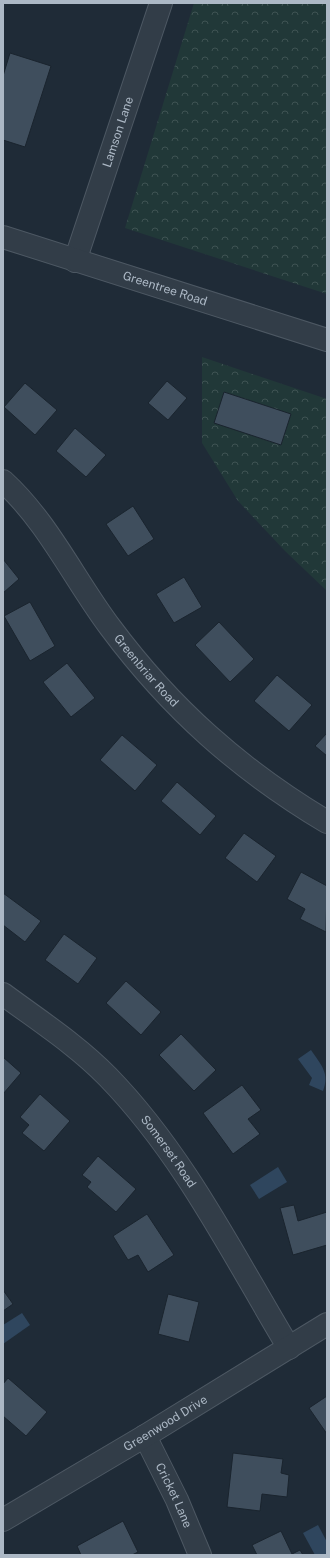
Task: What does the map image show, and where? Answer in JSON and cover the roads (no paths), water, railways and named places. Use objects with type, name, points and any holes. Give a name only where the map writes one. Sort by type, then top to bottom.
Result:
[{"type":"street","name":"Lamson Lane","points":[[75,260],[161,3]]},
{"type":"street","name":"Greentree Road","points":[[3,237],[327,340]]},
{"type":"street","name":"Greenbriar Road","points":[[3,481],[40,522],[109,626],[148,675],[173,703],[199,729],[244,766],[297,804],[327,822]]},
{"type":"street","name":"Somerset Road","points":[[3,994],[70,1044],[107,1076],[159,1135],[189,1179],[289,1348]]},
{"type":"street","name":"Greenwood Drive","points":[[3,1520],[327,1324]]},
{"type":"street","name":"Cricket Lane","points":[[144,1436],[177,1500],[200,1555]]},
{"type":"water","points":[[311,1050],[325,1074],[325,1085],[323,1091],[309,1085],[312,1078],[298,1059]]},
{"type":"water","points":[[278,1167],[287,1182],[259,1199],[250,1185]]},
{"type":"water","points":[[22,1313],[30,1325],[3,1344],[3,1325]]},
{"type":"water","points":[[318,1525],[327,1542],[327,1555],[315,1555],[303,1533]]}]
